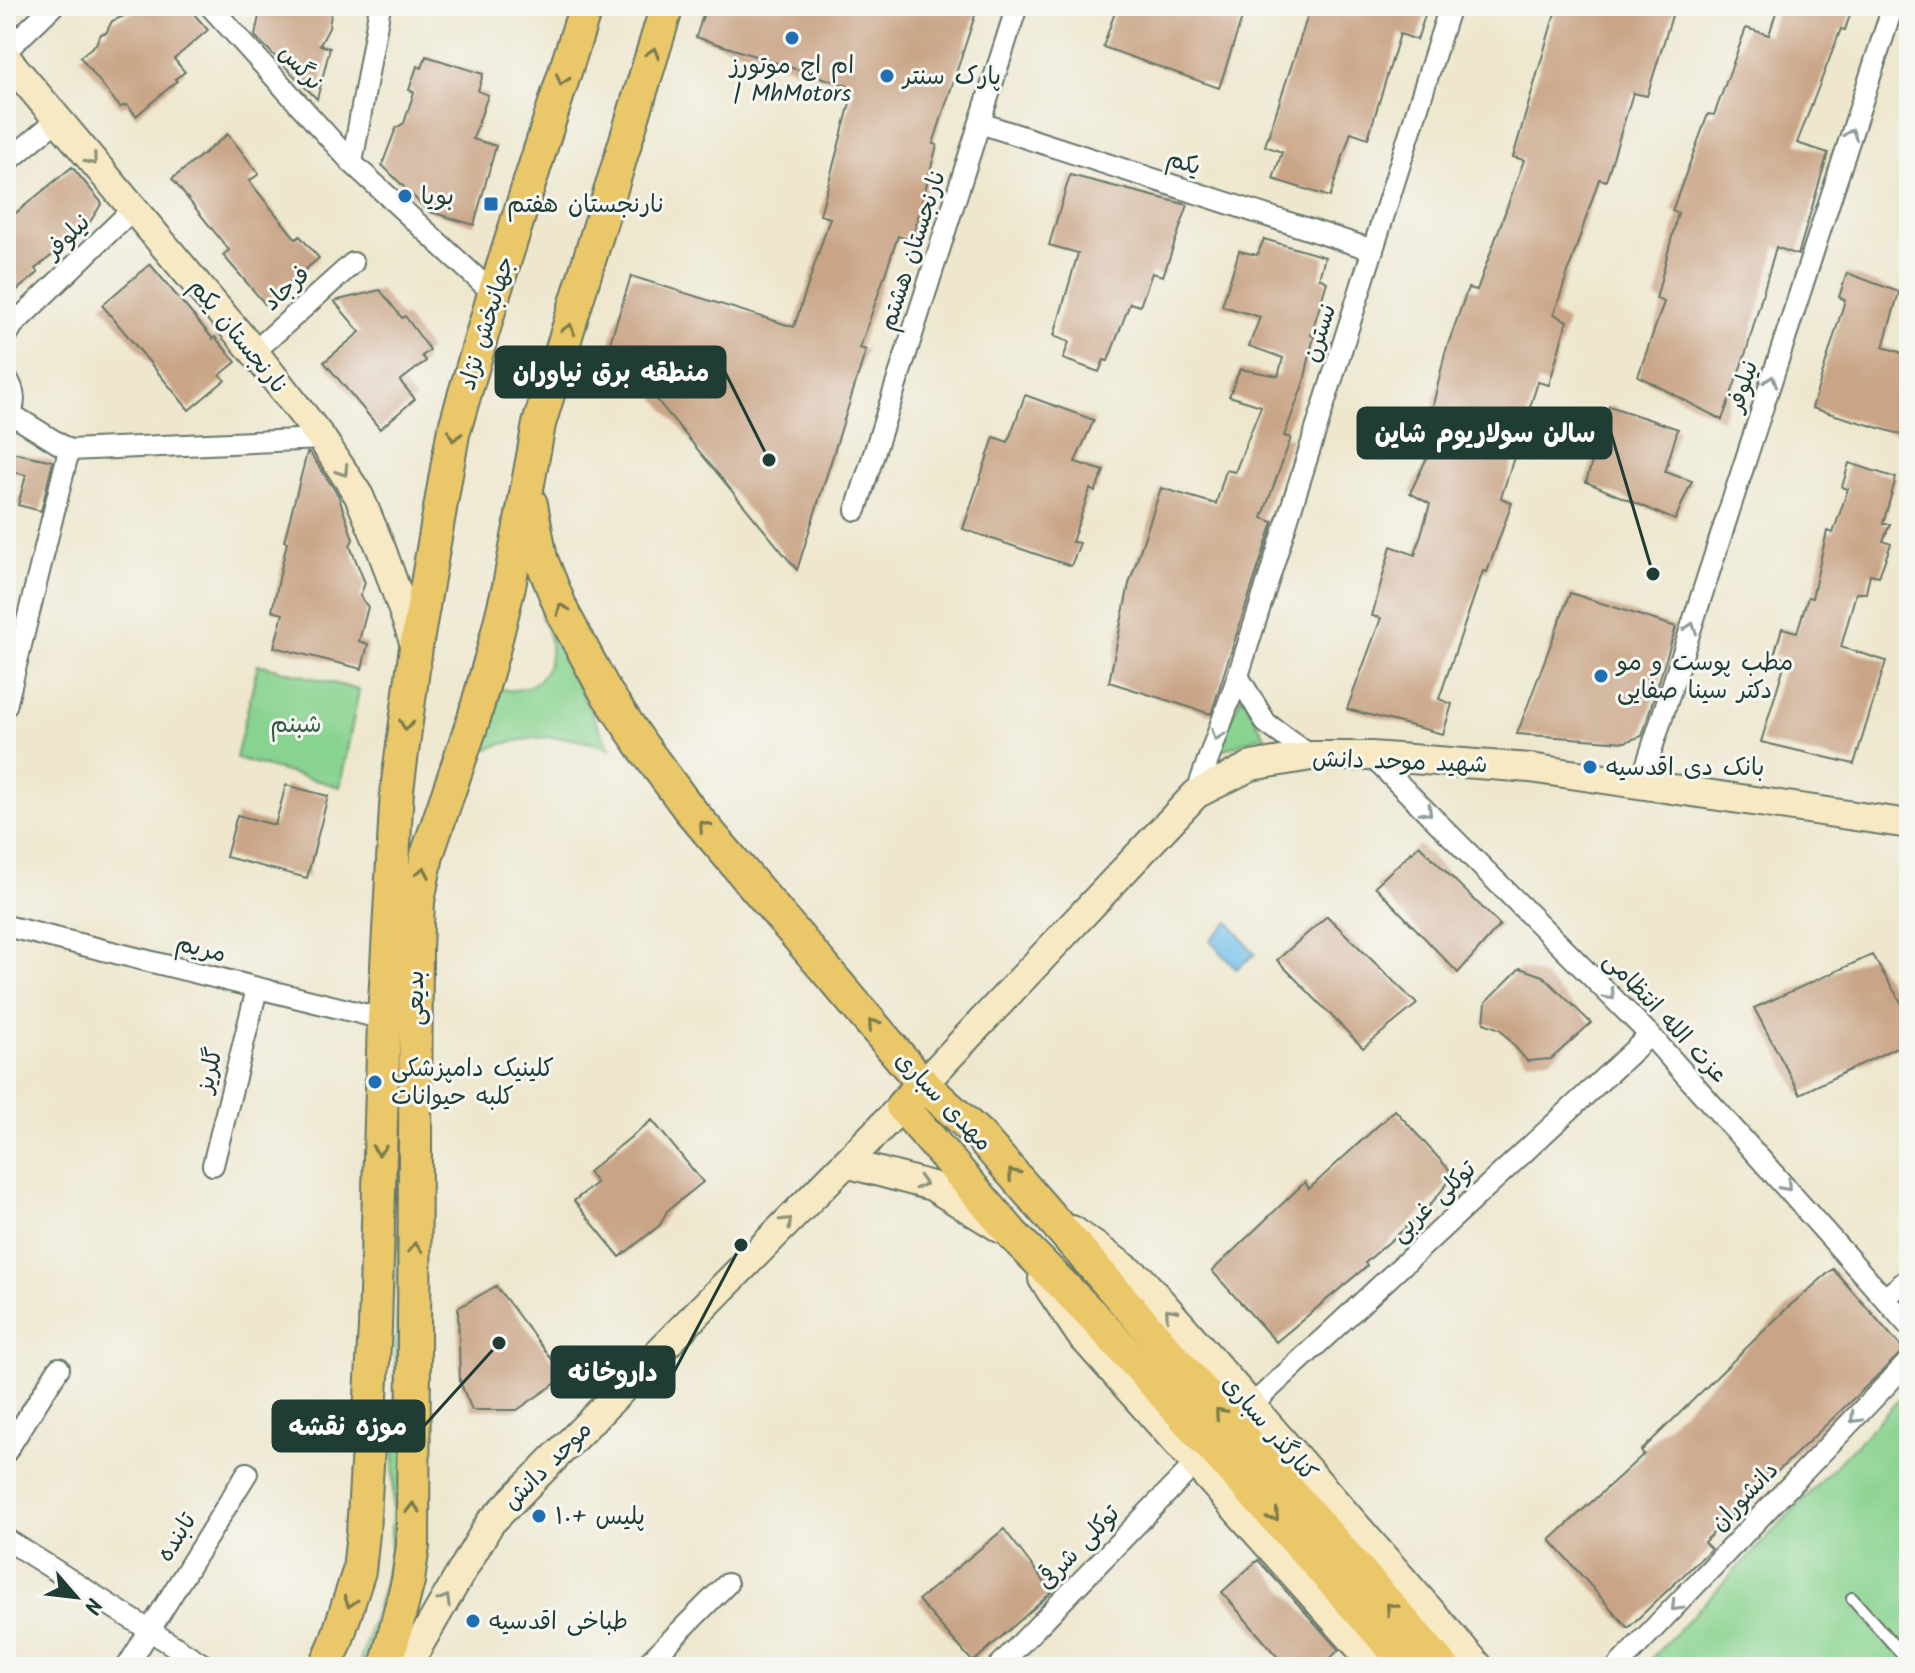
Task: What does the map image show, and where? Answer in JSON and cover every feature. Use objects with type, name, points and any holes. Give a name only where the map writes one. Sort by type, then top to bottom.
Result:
[{"type":"main road","name":"جهانبخش نژاد","points":[[416,647],[453,434],[586,6]]},
{"type":"main road","points":[[527,485],[539,424],[667,6]]},
{"type":"main road","name":"نارنجستان یکم","points":[[6,58],[254,352],[322,439],[359,496],[416,647]]},
{"type":"main road","name":"مهدی سباری","points":[[527,485],[541,559],[563,613],[605,691],[689,809],[912,1095],[1014,1236],[1095,1318],[1410,1667]]},
{"type":"main road","name":"بدیعی","points":[[386,1667],[408,1581],[413,1546],[418,901],[438,816],[474,718],[493,651],[509,586],[527,485]]},
{"type":"main road","name":"بدیعی","points":[[325,1667],[359,1571],[363,1533],[375,1327],[384,1019],[397,790],[416,647]]},
{"type":"main road","name":"شهید موحد دانش","points":[[912,1095],[1196,794],[1251,766],[1311,756],[1371,756],[1530,768],[1909,824]]},
{"type":"main road","name":"مهدی سباری","points":[[912,1095],[979,1135],[1443,1667]]},
{"type":"main road","name":"موحد دانش","points":[[406,1667],[490,1523],[912,1095]]},
{"type":"main road","points":[[846,1163],[932,1186],[1014,1236],[1080,1334],[1377,1667]]},
{"type":"main road","name":"کنارگذر سباری","points":[[1042,1210],[1141,1279],[1479,1667]]},
{"type":"street","points":[[6,51],[53,6]]},
{"type":"street","points":[[352,163],[380,6]]},
{"type":"street","name":"نارنجستان هشتم","points":[[856,510],[1017,6]]},
{"type":"street","name":"نسترن","points":[[1196,794],[1238,676],[1450,6]]},
{"type":"street","name":"نیلوفر","points":[[1641,782],[1893,6]]},
{"type":"street","name":"نرگس","points":[[216,8],[352,163],[494,294]]},
{"type":"street","points":[[6,163],[58,119]]},
{"type":"street","name":"یکم","points":[[980,123],[1373,250]]},
{"type":"street","name":"نیلوفر","points":[[6,337],[13,325],[133,209]]},
{"type":"street","name":"فرجاد","points":[[254,352],[353,263]]},
{"type":"street","points":[[6,377],[14,395],[8,418],[69,450],[322,439]]},
{"type":"street","points":[[6,706],[69,450]]},
{"type":"street","points":[[1238,676],[1266,723],[1311,756]]},
{"type":"street","name":"عزت الله انتظامی","points":[[1371,756],[1650,1035],[1909,1326]]},
{"type":"street","name":"مریم","points":[[6,926],[384,1019]]},
{"type":"street","name":"گلریز","points":[[213,1165],[257,989]]},
{"type":"street","name":"توکلی غربی","points":[[1251,1406],[1650,1035]]},
{"type":"street","points":[[1885,1298],[1909,1278]]},
{"type":"street","name":"دانشوران","points":[[1617,1667],[1909,1361]]},
{"type":"street","points":[[6,1452],[59,1368]]},
{"type":"street","name":"توکلی شرقی","points":[[998,1667],[1196,1463]]},
{"type":"street","name":"تابنده","points":[[127,1667],[247,1473]]},
{"type":"street","points":[[6,1539],[207,1667]]},
{"type":"street","points":[[644,1667],[727,1584]]},
{"type":"lane","points":[[1852,1598],[1909,1662]]},
{"type":"green space","points":[[540,612],[610,749],[579,740],[547,738],[516,741],[484,750],[500,689],[522,689],[531,685],[544,673],[548,664],[550,642]]},
{"type":"green space","name":"شبنم","points":[[258,664],[359,690],[340,787],[236,758]]},
{"type":"green space","points":[[1242,695],[1267,740],[1258,737],[1224,750],[1222,738]]},
{"type":"green space","points":[[399,1183],[408,1525],[377,1667],[358,1667],[390,1555]]},
{"type":"green space","points":[[1909,1389],[1909,1667],[1643,1667]]},
{"type":"water","points":[[1229,922],[1255,954],[1236,969],[1210,940]]},
{"type":"building","points":[[148,6],[187,6],[208,30],[174,59],[185,72],[136,116],[127,105],[120,107],[80,57],[96,44],[100,34],[106,33],[112,21]]},
{"type":"building","points":[[261,6],[332,6],[329,28],[320,45],[330,48],[317,99],[255,36]]},
{"type":"building","points":[[706,6],[978,6],[933,144],[937,145],[912,240],[898,236],[860,348],[866,350],[797,570],[610,343],[631,276],[794,327],[830,218],[820,215],[854,88],[696,37]]},
{"type":"building","points":[[1117,6],[1246,6],[1219,88],[1103,47]]},
{"type":"building","points":[[1311,6],[1428,6],[1417,40],[1400,34],[1368,138],[1351,132],[1330,197],[1273,179],[1282,152],[1265,146]]},
{"type":"building","points":[[1557,6],[1675,6],[1647,96],[1633,93],[1606,181],[1599,179],[1554,314],[1567,321],[1549,385],[1538,382],[1501,498],[1512,503],[1487,572],[1483,571],[1439,699],[1452,704],[1443,734],[1347,709],[1381,618],[1372,616],[1391,546],[1415,555],[1430,504],[1410,493],[1434,443],[1425,440],[1445,353],[1468,288],[1477,290],[1524,160],[1513,157]]},
{"type":"building","points":[[1778,6],[1853,6],[1845,30],[1841,29],[1797,143],[1828,153],[1798,255],[1776,247],[1747,349],[1722,420],[1638,376],[1664,302],[1656,299],[1678,213],[1672,211],[1708,114],[1714,115],[1746,28],[1769,35]]},
{"type":"building","points":[[426,56],[483,74],[478,91],[488,95],[473,139],[496,146],[474,225],[428,211],[382,165],[396,128],[404,123],[414,92],[409,90],[417,66],[422,68]]},
{"type":"building","points":[[228,134],[259,174],[249,181],[296,239],[300,236],[319,258],[265,304],[223,255],[229,250],[172,179]]},
{"type":"building","points":[[72,167],[102,203],[86,228],[35,269],[38,273],[6,299],[6,221]]},
{"type":"building","points":[[1070,175],[1188,205],[1163,276],[1152,273],[1140,306],[1130,303],[1108,361],[1104,360],[1099,372],[1063,359],[1069,342],[1054,336],[1078,253],[1049,245]]},
{"type":"building","points":[[1264,239],[1325,257],[1319,278],[1327,282],[1311,335],[1314,336],[1304,382],[1284,436],[1291,438],[1262,518],[1273,522],[1211,714],[1109,682],[1129,584],[1161,488],[1216,504],[1226,470],[1235,472],[1261,406],[1229,396],[1240,369],[1278,376],[1283,358],[1249,346],[1260,317],[1222,306],[1239,251],[1257,255]]},
{"type":"building","points":[[150,264],[236,362],[220,375],[225,380],[189,410],[102,305]]},
{"type":"building","points":[[1847,273],[1899,292],[1883,347],[1909,355],[1909,425],[1906,436],[1812,408],[1845,300],[1839,297]]},
{"type":"building","points":[[380,290],[402,318],[405,316],[430,350],[422,356],[426,361],[400,381],[415,399],[380,429],[324,362],[360,332],[334,301]]},
{"type":"building","points":[[1025,395],[1094,420],[1075,462],[1104,471],[1095,492],[1090,489],[1072,542],[1080,543],[1071,566],[963,529],[994,437],[1008,442]]},
{"type":"building","points":[[1609,406],[1678,429],[1665,472],[1692,481],[1675,520],[1586,482]]},
{"type":"building","points":[[6,451],[53,461],[41,511],[18,505],[26,475],[6,470]]},
{"type":"building","points":[[307,453],[310,453],[338,495],[353,539],[350,546],[365,583],[360,596],[368,607],[359,641],[368,644],[362,669],[274,647],[283,614],[272,611],[287,542],[284,541]]},
{"type":"building","points":[[1849,463],[1896,478],[1883,524],[1890,524],[1883,541],[1891,544],[1879,576],[1870,574],[1866,593],[1856,593],[1841,647],[1886,661],[1854,764],[1761,742],[1786,659],[1774,655],[1782,628],[1797,632],[1808,597],[1812,598],[1827,531],[1833,533],[1848,489],[1842,487]]},
{"type":"building","name":"مطب پوست و مو دکتر سینا صفایی","points":[[1570,593],[1676,627],[1642,736],[1625,742],[1517,734]]},
{"type":"building","points":[[286,785],[328,796],[307,878],[226,857],[237,815],[275,825]]},
{"type":"building","points":[[1419,845],[1500,925],[1458,973],[1375,886]]},
{"type":"building","points":[[1327,916],[1417,1004],[1363,1048],[1277,960]]},
{"type":"building","points":[[1872,955],[1909,1015],[1909,1041],[1800,1094],[1754,1008]]},
{"type":"building","points":[[1520,968],[1543,976],[1591,1023],[1551,1059],[1527,1061],[1500,1029],[1484,1023],[1486,1002]]},
{"type":"building","points":[[1395,1110],[1454,1175],[1426,1210],[1365,1263],[1367,1266],[1276,1342],[1212,1271],[1305,1182],[1309,1189]]},
{"type":"building","points":[[652,1120],[703,1182],[667,1211],[660,1225],[620,1257],[574,1201],[596,1183],[588,1172]]},
{"type":"building","points":[[1833,1269],[1904,1350],[1704,1542],[1711,1549],[1628,1628],[1550,1540],[1644,1454],[1641,1451],[1786,1309]]},
{"type":"building","points":[[496,1286],[565,1377],[517,1410],[472,1410],[460,1382],[458,1308]]},
{"type":"building","points":[[1004,1529],[1052,1592],[973,1662],[918,1600]]},
{"type":"building","points":[[1258,1560],[1339,1650],[1321,1667],[1286,1667],[1222,1592]]},
{"type":"place","name":"ام اچ موتورز | MhMotors","points":[[792,38]]},
{"type":"place","name":"پارک سنتر","points":[[887,76]]},
{"type":"place","name":"بویا","points":[[405,196]]},
{"type":"place","name":"نارنجستان هفتم","points":[[491,204]]},
{"type":"place","name":"منطقه برق نیاوران","points":[[769,460]]},
{"type":"place","name":"سالن سولاریوم شاین","points":[[1653,574]]},
{"type":"place","name":"مطب پوست و مو دکتر سینا صفایی","points":[[1601,676]]},
{"type":"place","name":"بانک دی اقدسیه","points":[[1590,767]]},
{"type":"place","name":"کلینیک دامپزشکی کلبه حیوانات","points":[[375,1082]]},
{"type":"place","name":"داروخانه","points":[[741,1245]]},
{"type":"place","name":"موزه نقشه","points":[[499,1343]]},
{"type":"place","name":"پلیس +۱۰","points":[[539,1516]]},
{"type":"place","name":"طباخى اقدسيه","points":[[473,1621]]}]
